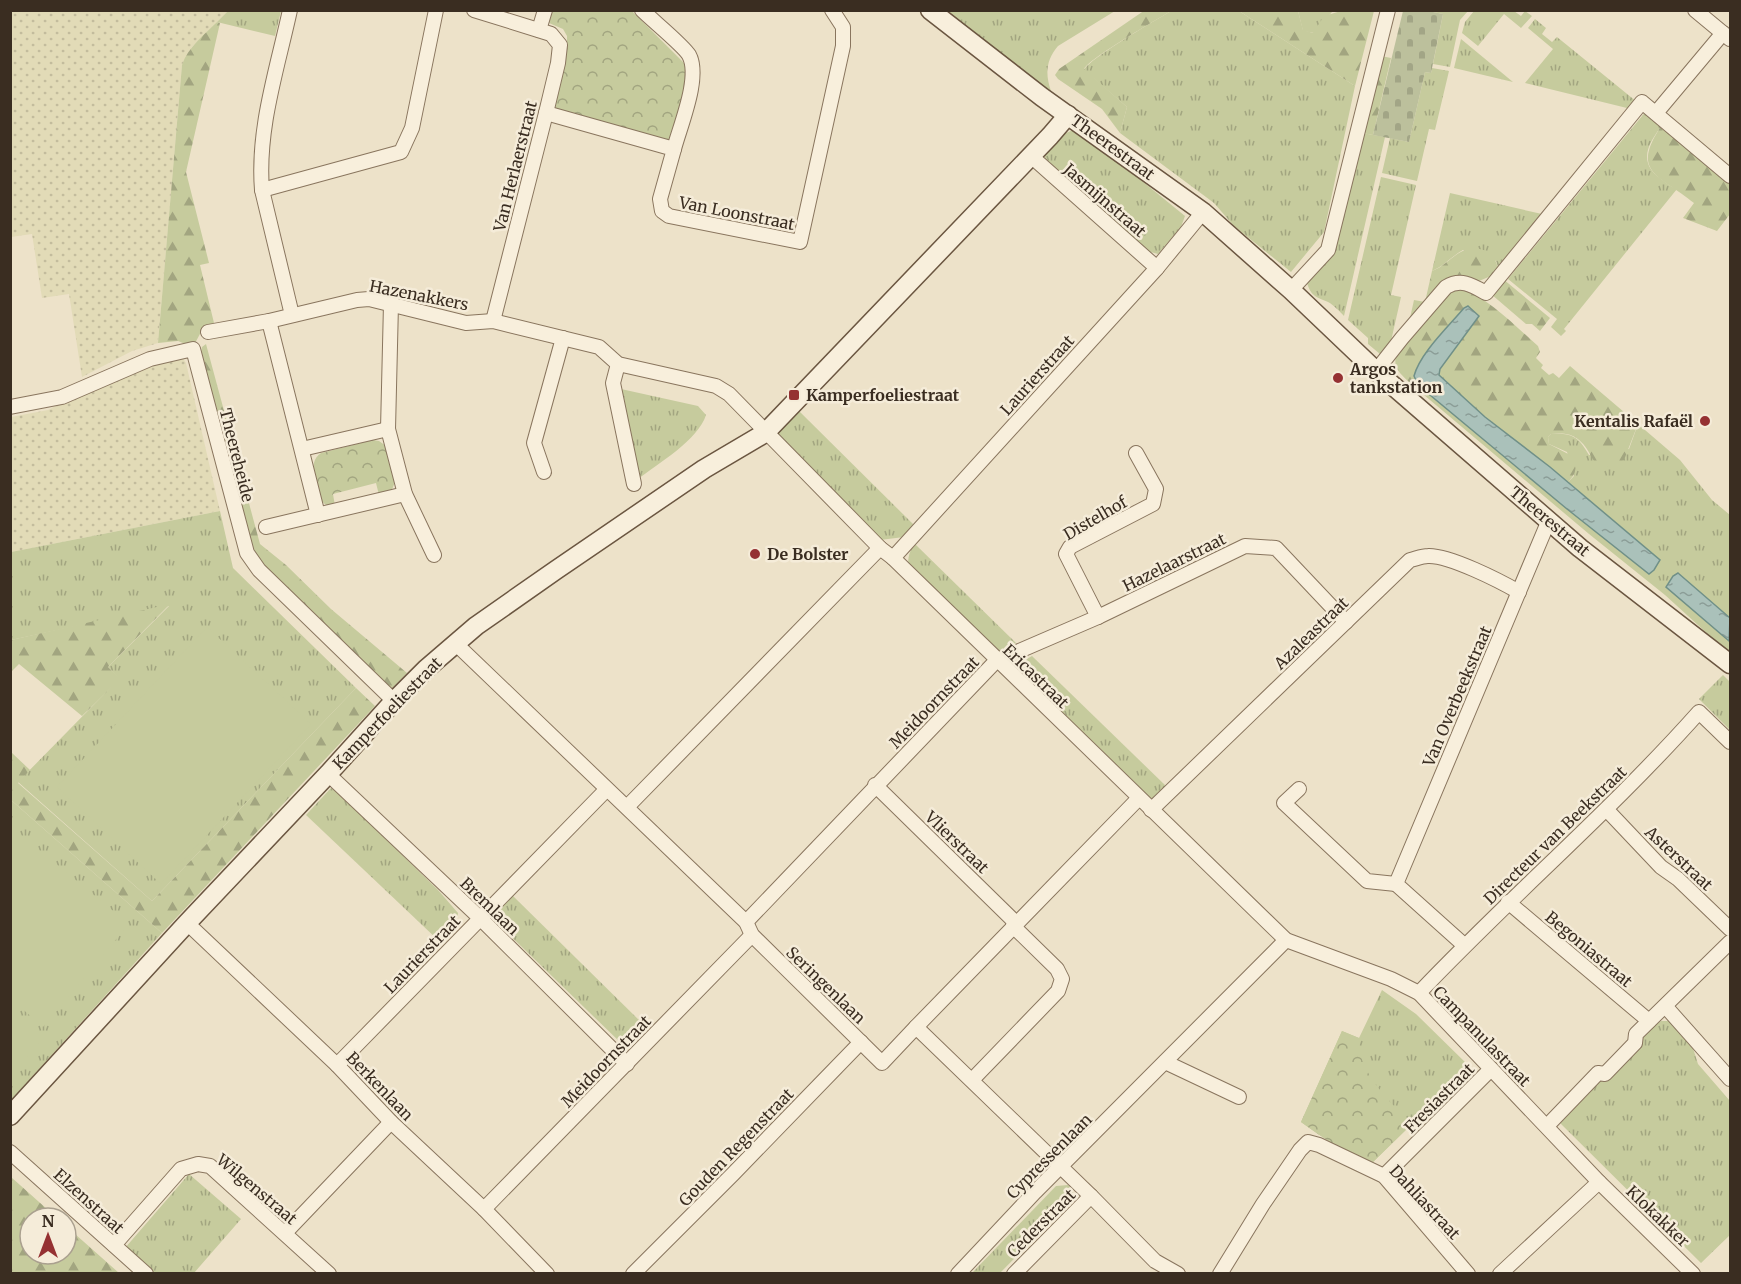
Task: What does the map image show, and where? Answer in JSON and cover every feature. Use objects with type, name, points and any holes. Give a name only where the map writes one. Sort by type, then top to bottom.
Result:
[{"type":"street","points":[[290,10],[262,135],[262,190],[292,315]]},
{"type":"street","points":[[262,190],[401,152],[412,128],[435,10]]},
{"type":"street","points":[[474,10],[539,30],[545,10]]},
{"type":"street","points":[[546,113],[674,149],[692,85],[693,68],[688,54],[642,10]]},
{"type":"street","name":"Van Loonstraat","points":[[674,149],[660,199],[662,211],[669,216],[800,242],[843,46],[843,27],[832,10]]},
{"type":"street","name":"Theerestraat","points":[[930,10],[943,22],[1203,212],[1291,290],[1376,371],[1580,548],[1731,664]]},
{"type":"street","points":[[1291,290],[1328,250],[1388,10]]},
{"type":"street","points":[[1656,113],[1727,36],[1695,10]]},
{"type":"street","name":"Van Herlaerstraat","points":[[493,321],[558,63],[560,45],[551,34],[539,30]]},
{"type":"street","points":[[1376,371],[1446,287],[1461,282],[1486,293],[1642,102],[1731,176]]},
{"type":"street","name":"Kamperfoeliestraat","points":[[10,1116],[394,700],[455,643],[556,570],[704,469],[765,433],[1031,156],[1068,114]]},
{"type":"street","name":"Jasmijnstraat","points":[[1031,156],[1157,268]]},
{"type":"street","name":"Laurierstraat","points":[[892,558],[1157,268],[1203,212]]},
{"type":"street","name":"Hazenakkers","points":[[208,332],[269,321],[357,300],[391,304],[466,323],[493,321],[599,347],[618,364],[716,386],[729,394],[765,433]]},
{"type":"street","points":[[391,304],[388,429],[405,494],[434,555]]},
{"type":"street","points":[[269,321],[318,515]]},
{"type":"street","points":[[544,472],[534,443],[563,338]]},
{"type":"street","name":"Theereheide","points":[[10,407],[62,397],[150,360],[193,349],[247,553],[259,570],[394,700]]},
{"type":"street","points":[[618,364],[613,383],[634,484]]},
{"type":"street","points":[[302,449],[388,429]]},
{"type":"street","name":"Ericastraat","points":[[765,433],[996,661],[1286,940]]},
{"type":"street","name":"Distelhof","points":[[1098,617],[1066,554],[1070,547],[1153,504],[1156,489],[1136,453]]},
{"type":"street","points":[[266,527],[405,494]]},
{"type":"street","name":"Van Overbeekstraat","points":[[1396,884],[1548,520]]},
{"type":"street","name":"Hazelaarstraat","points":[[996,661],[1098,617],[1245,546],[1276,548],[1346,622]]},
{"type":"street","points":[[627,807],[880,548]]},
{"type":"street","name":"Azaleastraat","points":[[1151,810],[1410,560],[1428,555],[1448,560],[1519,592]]},
{"type":"street","name":"Seringenlaan","points":[[455,643],[606,790],[627,807],[882,1063],[916,1027]]},
{"type":"street","name":"Meidoornstraat","points":[[484,1209],[627,1064],[875,785],[996,661]]},
{"type":"street","name":"Directeur van Beekstraat","points":[[1419,993],[1464,945],[1607,810],[1700,712],[1731,742]]},
{"type":"street","name":"Bremlaan","points":[[328,774],[480,918],[627,1064]]},
{"type":"street","name":"Vlierstraat","points":[[875,785],[1057,969],[1062,979],[1058,991],[972,1080]]},
{"type":"street","points":[[1299,789],[1284,803],[1297,816],[1367,881],[1396,884],[1464,945]]},
{"type":"street","name":"Laurierstraat","points":[[337,1065],[606,790]]},
{"type":"street","points":[[1139,798],[916,1027],[1155,1261],[1178,1274]]},
{"type":"street","name":"Asterstraat","points":[[1607,810],[1661,867],[1678,879],[1731,929]]},
{"type":"street","name":"Begoniastraat","points":[[1508,903],[1649,1022]]},
{"type":"street","name":"Berkenlaan","points":[[187,923],[337,1065],[391,1122],[484,1209],[547,1274]]},
{"type":"street","name":"Campanulastraat","points":[[1286,940],[1391,979],[1419,993],[1599,1182]]},
{"type":"street","name":"Cypressenlaan","points":[[958,1274],[1286,940]]},
{"type":"street","points":[[1547,1126],[1598,1073],[1605,1074],[1635,1042],[1636,1034],[1731,942]]},
{"type":"street","points":[[1666,1007],[1731,1079]]},
{"type":"street","name":"Gouden Regenstraat","points":[[633,1274],[861,1042]]},
{"type":"street","points":[[1166,1062],[1239,1097]]},
{"type":"street","name":"Fresiastraat","points":[[1384,1176],[1491,1069]]},
{"type":"street","points":[[285,1233],[391,1122]]},
{"type":"street","name":"Dahliastraat","points":[[1220,1274],[1263,1204],[1308,1142],[1384,1176],[1468,1274]]},
{"type":"street","name":"Elzenstraat","points":[[10,1152],[146,1274]]},
{"type":"street","name":"Wilgenstraat","points":[[114,1245],[182,1169],[198,1164],[210,1166],[329,1274]]},
{"type":"street","points":[[1500,1274],[1599,1182]]},
{"type":"street","name":"Klokakker","points":[[1599,1182],[1687,1271]]},
{"type":"street","name":"Cederstraat","points":[[1014,1274],[1091,1196]]},
{"type":"shaded area","points":[[11,11],[228,11],[192,47],[182,65],[158,343],[132,351],[82,377],[69,294],[42,298],[32,234],[11,237]]},
{"type":"shaded area","points":[[181,355],[186,363],[220,511],[11,552],[11,417],[48,410],[125,369]]},
{"type":"green space","points":[[943,10],[1115,11],[1058,46],[1048,67],[1051,91],[1016,68]]},
{"type":"green space","points":[[1145,10],[1171,11],[1110,48],[1084,69],[1127,107],[1120,133],[1102,109],[1055,75],[1059,69]]},
{"type":"green space","points":[[228,11],[281,11],[275,36],[217,22]]},
{"type":"green space","points":[[552,11],[632,11],[687,66],[688,70],[671,142],[550,112],[567,44],[567,36],[563,29],[549,23]]},
{"type":"green space","points":[[1171,11],[1239,11],[1355,86],[1324,232],[1291,272],[1234,226],[1214,203],[1120,133],[1127,107],[1084,70],[1110,48]]},
{"type":"green space","points":[[1239,11],[1298,11],[1303,30],[1313,33],[1324,16],[1341,11],[1374,11],[1355,86]]},
{"type":"green space","points":[[1298,11],[1341,11],[1332,12],[1314,33],[1303,31]]},
{"type":"green space","points":[[1403,11],[1428,11],[1443,14],[1431,73],[1425,72],[1409,142],[1373,135]]},
{"type":"green space","points":[[1428,11],[1468,11],[1460,20],[1450,67],[1433,64],[1443,14]]},
{"type":"green space","points":[[1474,11],[1514,11],[1521,16],[1525,11],[1532,16],[1521,28],[1504,14],[1478,46],[1462,33],[1465,22]]},
{"type":"green space","points":[[1535,19],[1546,28],[1542,34],[1552,42],[1557,37],[1637,102],[1631,109],[1525,83],[1553,49],[1528,28]]},
{"type":"green space","points":[[217,22],[220,23],[186,172],[209,263],[200,265],[214,323],[201,332],[193,347],[178,341],[158,343],[182,65],[192,47]]},
{"type":"green space","points":[[1461,39],[1513,82],[1454,68]]},
{"type":"green space","points":[[1381,56],[1391,58],[1373,135],[1362,133]]},
{"type":"green space","points":[[1432,68],[1449,71],[1435,130],[1429,129],[1417,181],[1382,173],[1390,138],[1409,142],[1425,72],[1431,73]]},
{"type":"green space","points":[[1647,110],[1662,125],[1650,144],[1648,163],[1657,176],[1677,189],[1564,329],[1566,331],[1561,336],[1551,327],[1557,319],[1508,279]]},
{"type":"green space","points":[[1662,125],[1730,182],[1730,214],[1717,231],[1683,218],[1694,203],[1653,172],[1648,154]]},
{"type":"green space","points":[[1073,130],[1115,159],[1185,216],[1181,227],[1158,254],[1147,251],[1045,160],[1045,150],[1059,136]]},
{"type":"green space","points":[[1362,133],[1385,137],[1344,316],[1330,303],[1314,296],[1307,283],[1332,256]]},
{"type":"green space","points":[[1381,177],[1416,185],[1391,295],[1401,297],[1391,341],[1380,354],[1368,344],[1368,338],[1348,320]]},
{"type":"green space","points":[[1450,193],[1542,214],[1498,268],[1496,261],[1463,250],[1432,271]]},
{"type":"green space","points":[[1472,248],[1482,249],[1489,253],[1498,268],[1491,276],[1479,281],[1466,278],[1414,319],[1410,318],[1414,300],[1425,302],[1432,271],[1460,252]]},
{"type":"green space","points":[[1503,279],[1550,318],[1540,331],[1532,324],[1526,324],[1491,294]]},
{"type":"green space","points":[[1458,287],[1491,305],[1538,346],[1540,352],[1536,358],[1543,365],[1541,368],[1549,375],[1553,373],[1559,378],[1570,366],[1638,424],[1624,460],[1605,467],[1599,466],[1585,446],[1573,436],[1551,434],[1548,437],[1549,444],[1574,457],[1575,471],[1568,482],[1485,417],[1439,375],[1440,370],[1414,376],[1415,381],[1411,384],[1401,374],[1395,363],[1397,354],[1450,290]]},
{"type":"green space","points":[[206,344],[260,544],[286,565],[331,609],[407,673],[385,695],[246,560],[201,353],[202,347]]},
{"type":"green space","points":[[1415,381],[1567,509],[1660,560],[1568,482],[1574,476],[1567,452],[1549,444],[1548,437],[1551,434],[1558,434],[1574,437],[1589,455],[1629,449],[1638,424],[1680,460],[1712,500],[1730,515],[1730,618],[1678,574],[1730,640],[1730,652],[1665,595],[1411,384]]},
{"type":"green space","points":[[621,389],[698,406],[706,415],[702,424],[687,442],[638,479]]},
{"type":"green space","points":[[797,409],[914,525],[904,537],[880,540],[773,435]]},
{"type":"green space","points":[[373,440],[386,446],[395,482],[391,492],[379,495],[376,483],[333,494],[335,506],[324,503],[315,482],[313,469],[317,457],[321,453]]},
{"type":"green space","points":[[220,511],[233,568],[356,688],[152,901],[18,782],[119,679],[108,667],[169,606],[11,640],[11,552]]},
{"type":"green space","points":[[915,544],[1016,643],[999,654],[908,567],[909,554]]},
{"type":"green space","points":[[170,604],[108,667],[120,679],[82,716],[19,664],[11,672],[11,640]]},
{"type":"green space","points":[[207,627],[311,724],[161,884],[57,787]]},
{"type":"green space","points":[[1032,656],[1167,787],[1153,798],[1146,798],[1013,667]]},
{"type":"green space","points":[[1723,675],[1730,682],[1730,730],[1699,699]]},
{"type":"green space","points":[[356,688],[375,706],[162,933],[11,800],[11,752],[30,770],[18,783],[152,901]]},
{"type":"green space","points":[[331,788],[338,792],[438,890],[458,913],[456,923],[439,941],[306,815]]},
{"type":"green space","points":[[11,800],[162,933],[11,1100]]},
{"type":"green space","points":[[10,826],[129,924],[43,1027],[11,999]]},
{"type":"green space","points":[[512,895],[644,1025],[622,1044],[495,921],[494,913]]},
{"type":"green space","points":[[1382,990],[1416,1014],[1467,1064],[1465,1072],[1373,1162],[1327,1140],[1301,1122],[1342,1031],[1359,1038]]},
{"type":"green space","points":[[11,1019],[39,1043],[11,1076]]},
{"type":"green space","points":[[1661,1021],[1670,1021],[1691,1042],[1698,1064],[1730,1101],[1730,1235],[1701,1263],[1560,1123],[1563,1115],[1599,1080],[1606,1079],[1641,1045],[1644,1034]]},
{"type":"green space","points":[[1342,1031],[1359,1038],[1363,1063],[1369,1074],[1411,1125],[1373,1162],[1327,1140],[1301,1122]]},
{"type":"green space","points":[[189,1174],[241,1219],[194,1273],[151,1273],[125,1248]]},
{"type":"green space","points":[[11,1177],[44,1206],[18,1206],[18,1266],[78,1266],[78,1237],[119,1273],[11,1273]]},
{"type":"green space","points":[[1068,1185],[1073,1190],[1071,1201],[1000,1273],[972,1273],[1056,1186]]},
{"type":"water","points":[[1468,306],[1479,316],[1440,369],[1439,375],[1485,417],[1550,467],[1660,560],[1649,574],[1418,385],[1414,376],[1422,358],[1443,331]]},
{"type":"water","points":[[1678,573],[1730,618],[1729,641],[1666,587],[1673,576]]},
{"type":"place","name":"Argos tankstation","points":[[1338,378]]},
{"type":"place","name":"Kamperfoeliestraat","points":[[794,395]]},
{"type":"place","name":"Kentalis Rafaël","points":[[1705,421]]},
{"type":"place","name":"De Bolster","points":[[755,554]]}]
